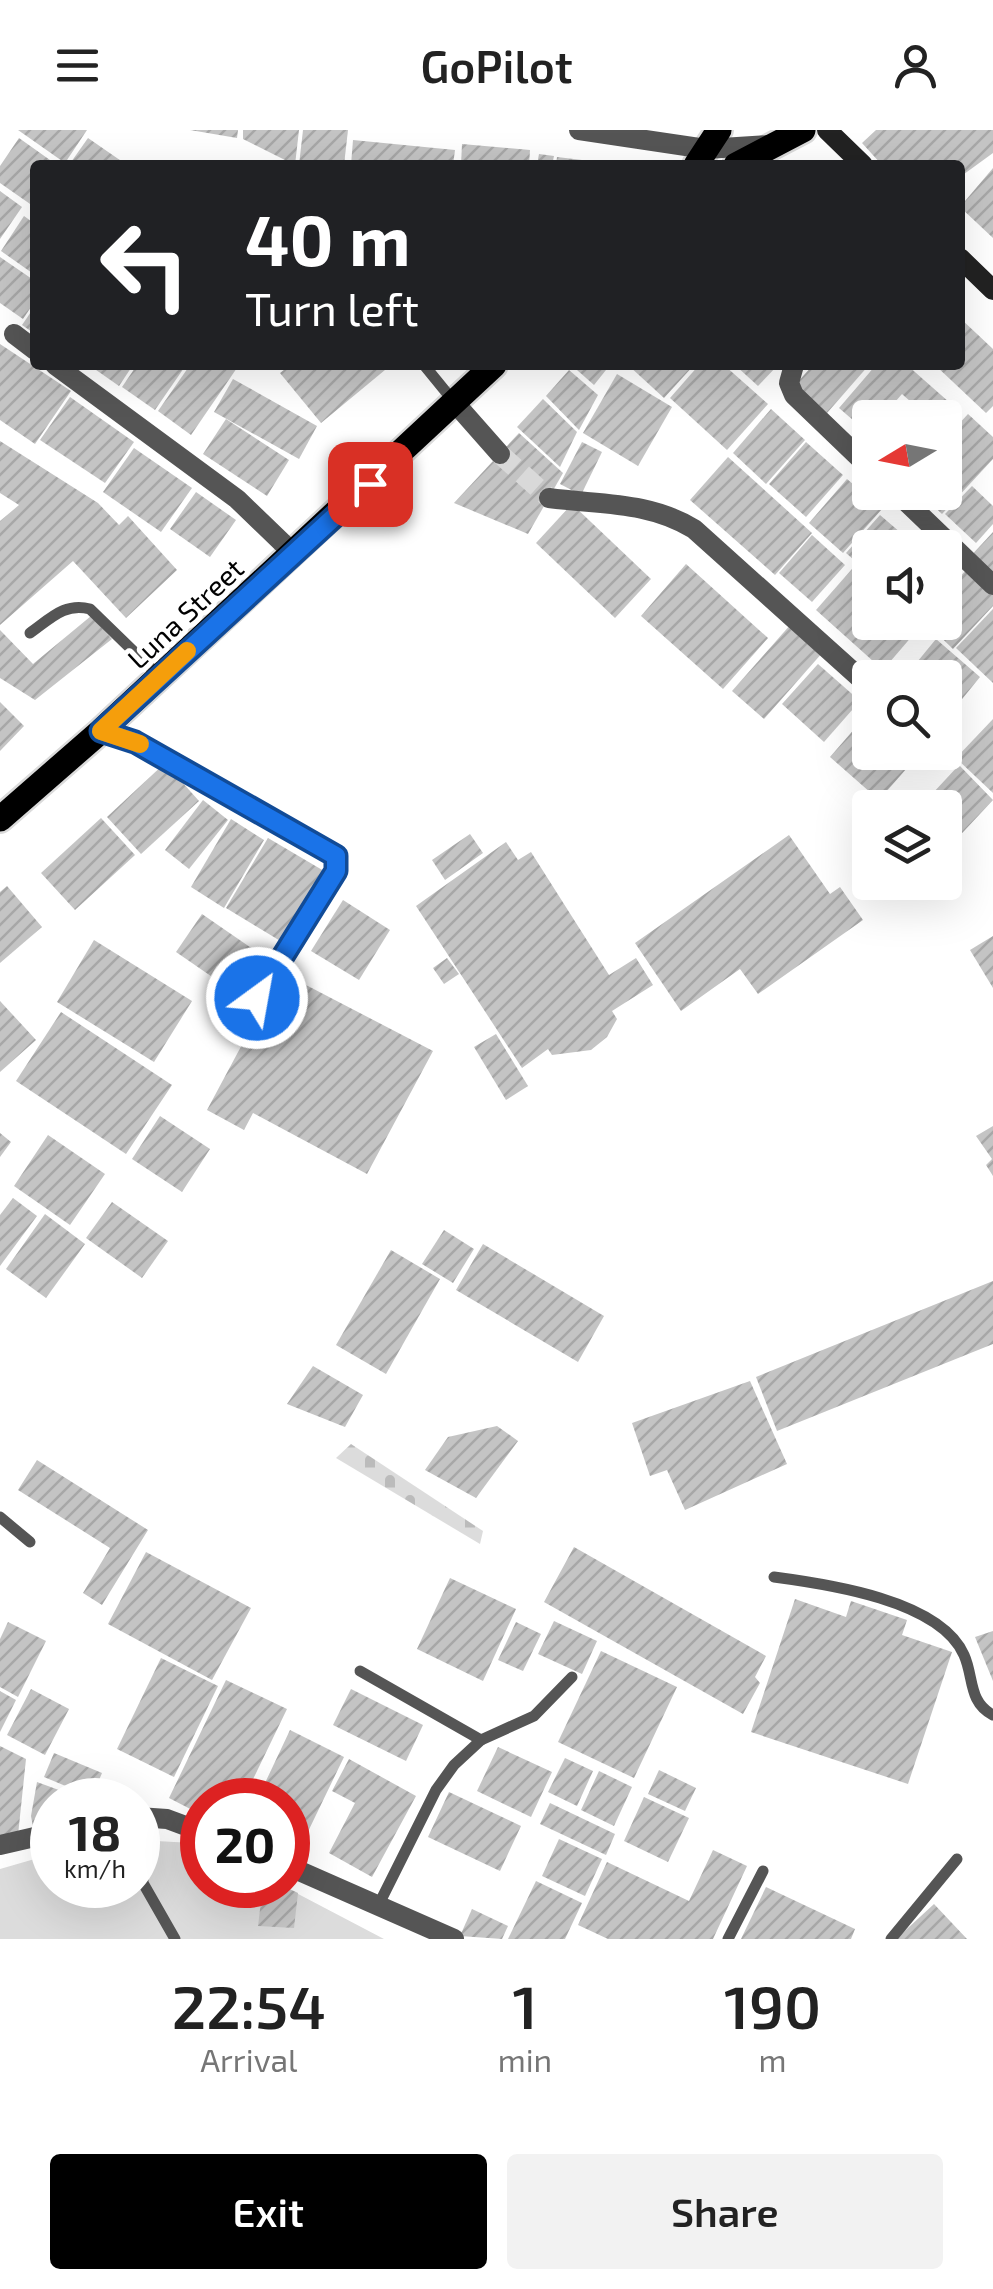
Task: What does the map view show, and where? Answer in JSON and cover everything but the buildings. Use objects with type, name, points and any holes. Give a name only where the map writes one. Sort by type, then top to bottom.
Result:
[{"type":"main road","points":[[747,160],[804,130]]},
{"type":"main road","points":[[827,130],[858,160]]},
{"type":"main road","points":[[965,263],[993,290]]},
{"type":"main road","name":"Luna Street","points":[[0,819],[160,677],[489,370]]},
{"type":"street","points":[[578,130],[707,148],[780,145]]},
{"type":"street","points":[[14,334],[30,346]]},
{"type":"street","points":[[63,370],[236,500],[293,553]]},
{"type":"street","points":[[793,370],[789,383],[794,395],[852,451]]},
{"type":"street","points":[[454,402],[500,454]]},
{"type":"street","points":[[549,498],[645,507],[671,515],[694,529],[852,672]]},
{"type":"street","points":[[915,510],[993,585]]},
{"type":"street","points":[[0,1845],[30,1838]]},
{"type":"street","points":[[310,1876],[454,1939]]},
{"type":"street","points":[[399,1916],[399,1939]]},
{"type":"lane","points":[[428,370],[454,402]]},
{"type":"lane","points":[[30,633],[64,608],[90,608],[160,677]]},
{"type":"lane","points":[[101,731],[135,742],[336,856],[336,871],[257,998]]},
{"type":"lane","points":[[0,1517],[30,1542]]},
{"type":"lane","points":[[774,1576],[841,1586],[891,1602],[940,1627],[964,1653],[974,1698],[993,1715]]},
{"type":"lane","points":[[360,1672],[481,1740]]},
{"type":"lane","points":[[378,1906],[436,1790],[481,1740],[534,1716],[572,1677]]},
{"type":"lane","points":[[892,1939],[957,1859]]},
{"type":"lane","points":[[728,1939],[763,1871]]},
{"type":"lane","points":[[157,1908],[175,1939]]},
{"type":"green space","points":[[351,1444],[483,1531],[480,1544],[336,1458]]},
{"type":"green space","points":[[160,1841],[180,1842],[180,1908],[310,1908],[310,1900],[384,1939],[0,1939],[0,1869],[30,1860],[30,1908],[160,1908]]},
{"type":"tunnel","points":[[500,454],[549,498]]},
{"type":"slow traffic","points":[[140,744],[101,731],[187,651]]},
{"type":"route","points":[[257,998],[336,871],[336,856],[135,742],[101,731],[370,484]]}]
